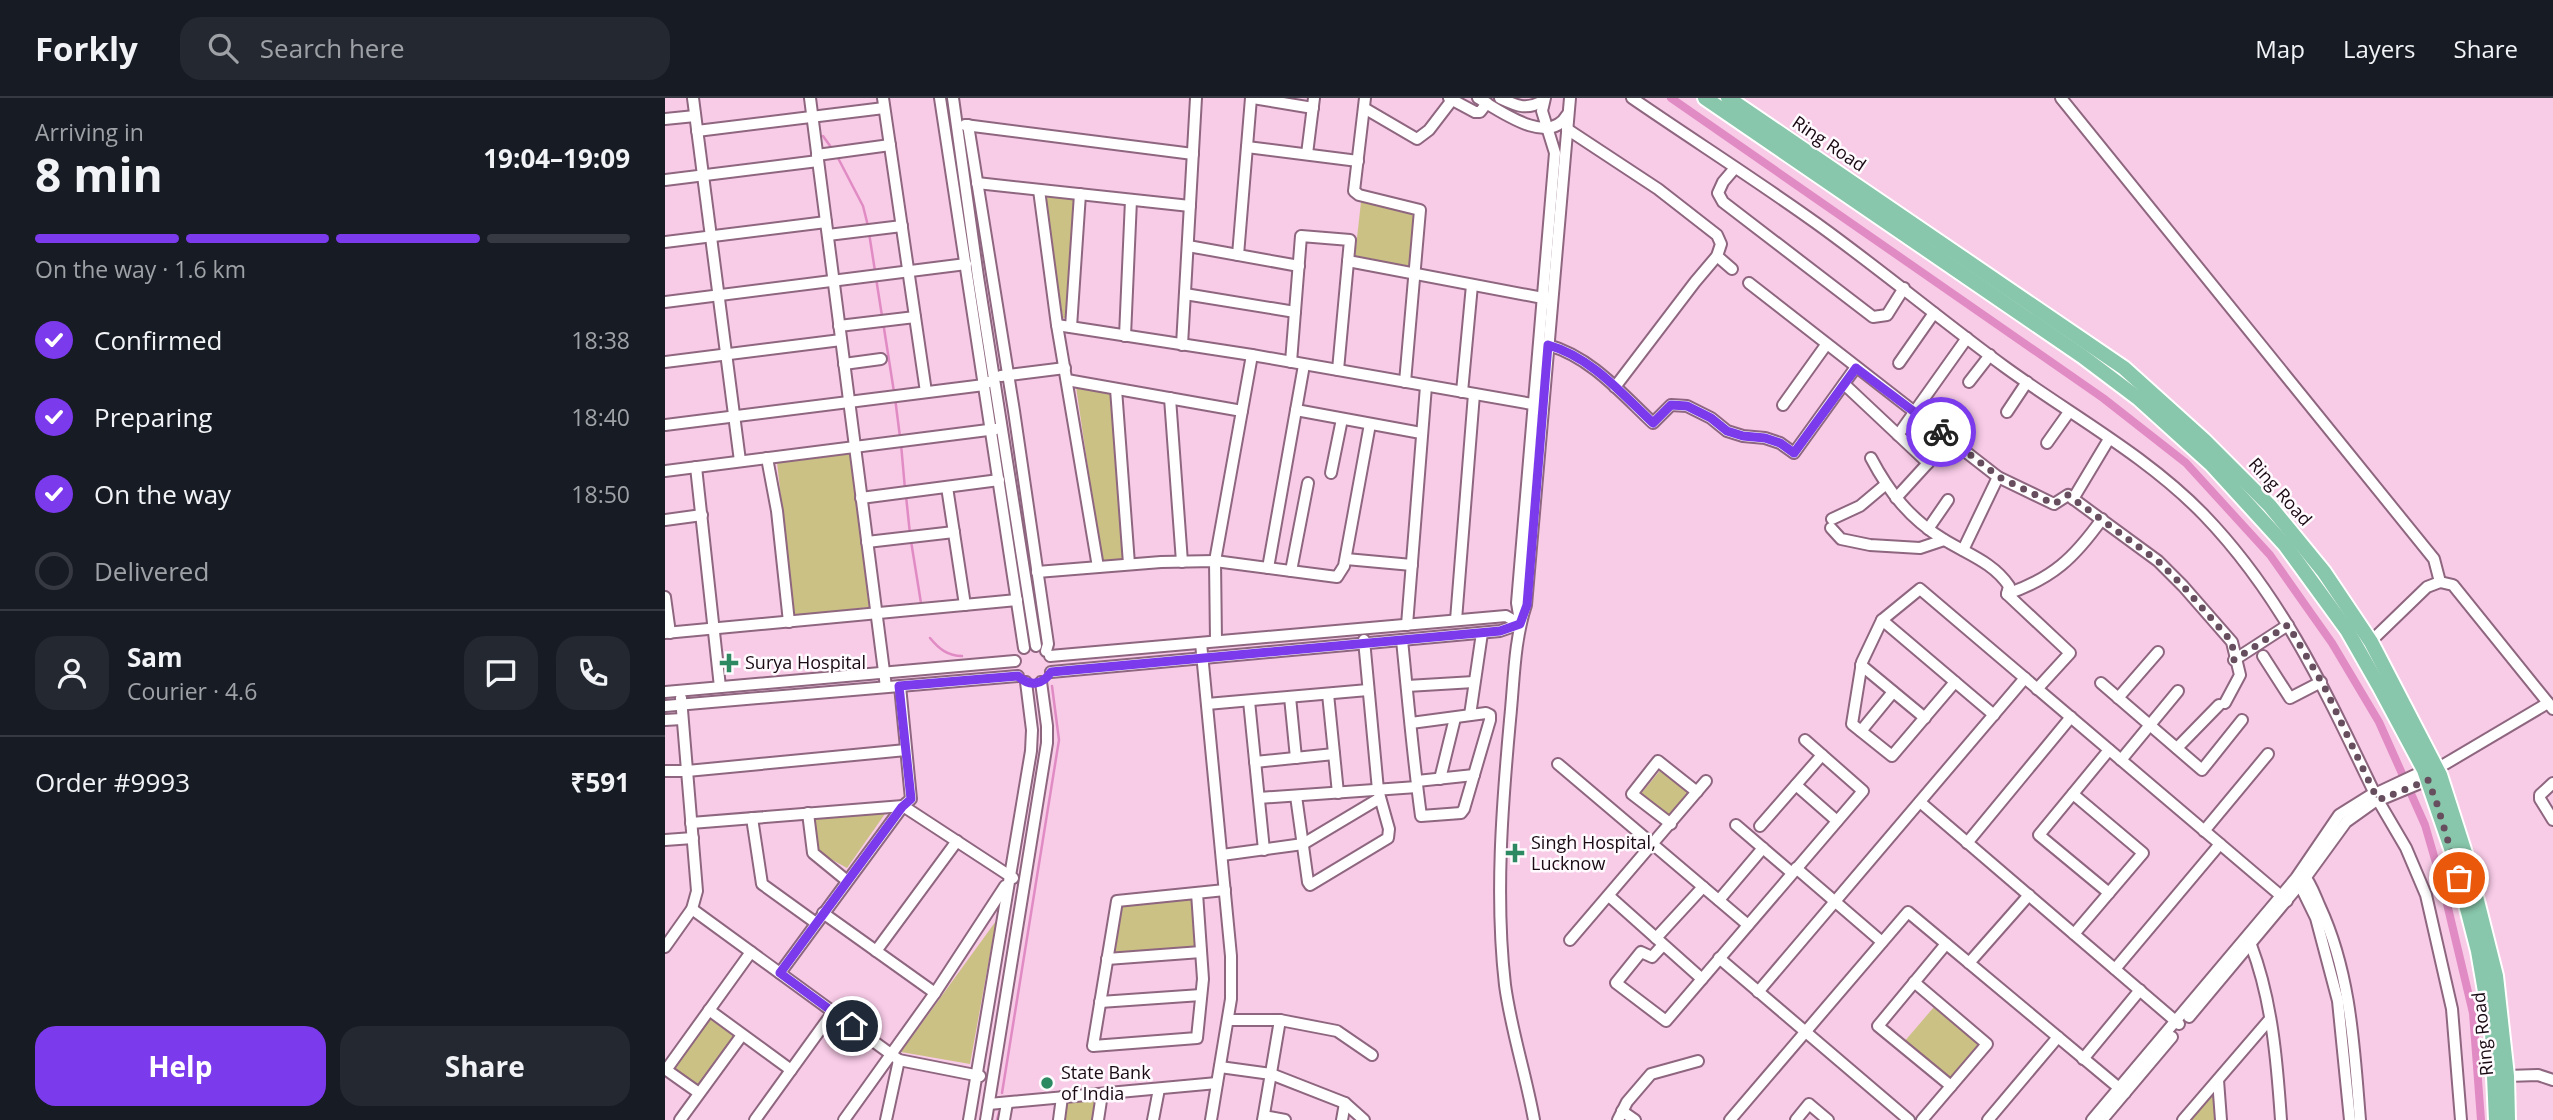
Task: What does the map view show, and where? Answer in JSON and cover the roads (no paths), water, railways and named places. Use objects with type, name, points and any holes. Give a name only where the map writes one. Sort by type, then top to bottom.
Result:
[{"type":"main road","points":[[1705,98],[2082,356],[2139,399],[2211,464],[2285,545],[2347,630],[2429,774],[2479,951],[2492,1031],[2496,1120]]},
{"type":"main road","name":"Ring Road","points":[[1728,98],[2124,369],[2205,441],[2270,506],[2324,572],[2371,642],[2465,853],[2496,976],[2507,1076],[2508,1120]]},
{"type":"street","points":[[693,98],[740,461]]},
{"type":"street","points":[[810,98],[822,157],[826,222],[886,687]]},
{"type":"street","points":[[940,98],[956,125],[977,183],[1048,644],[1039,650]]},
{"type":"street","points":[[953,98],[966,264],[984,385],[996,429],[1039,650]]},
{"type":"street","points":[[1182,345],[1196,98]]},
{"type":"street","points":[[1238,255],[1252,98],[1313,103],[1307,154]]},
{"type":"street","points":[[1500,98],[1528,108],[1544,99]]},
{"type":"street","points":[[1538,406],[1548,345],[1547,299],[1570,98]]},
{"type":"street","points":[[1632,98],[1814,222],[1990,355],[2158,474],[2203,514],[2262,584],[2321,682],[2377,797],[2406,848],[2426,895],[2452,1009],[2461,1120]]},
{"type":"street","points":[[2061,98],[2434,559],[2439,582]]},
{"type":"street","points":[[1405,382],[1420,210],[1359,195],[1354,191],[1365,103],[1417,139],[1429,130],[1450,99],[1475,112],[1481,111],[1483,101],[1534,128],[1548,129],[1558,126],[1568,113]]},
{"type":"street","points":[[1534,1120],[1506,987],[1501,923],[1501,846],[1520,624],[1517,603],[1547,299],[1555,153],[1542,111],[1544,99]]},
{"type":"street","points":[[697,131],[813,117],[883,103],[926,392]]},
{"type":"street","points":[[665,120],[695,116]]},
{"type":"street","points":[[956,125],[1193,154]]},
{"type":"street","points":[[665,706],[899,686],[1022,679],[1034,684],[1041,682],[1051,672],[1052,664],[1039,650],[1017,600],[999,480],[994,376],[956,125]]},
{"type":"street","points":[[1567,129],[1658,189],[1717,235],[1721,244],[1717,256],[1615,387]]},
{"type":"street","points":[[665,180],[890,145]]},
{"type":"street","points":[[1247,147],[1358,160]]},
{"type":"street","points":[[1735,168],[1718,193],[1723,202],[1873,317],[1887,315],[1904,288]]},
{"type":"street","points":[[977,183],[1190,206]]},
{"type":"street","points":[[1039,190],[1057,325],[1098,567]]},
{"type":"street","points":[[1071,327],[1080,194]]},
{"type":"street","points":[[1125,336],[1131,200]]},
{"type":"street","points":[[665,242],[826,222]]},
{"type":"street","points":[[828,235],[902,226]]},
{"type":"street","points":[[1291,362],[1301,236],[1350,240],[1338,370]]},
{"type":"street","points":[[1188,246],[1299,266]]},
{"type":"street","points":[[1717,256],[1732,269]]},
{"type":"street","points":[[1348,261],[1547,299]]},
{"type":"street","points":[[665,302],[966,264]]},
{"type":"street","points":[[1749,283],[1999,477],[2054,504],[2068,495],[2158,561],[2183,586],[2232,642],[2239,675],[2222,704],[2176,748]]},
{"type":"street","points":[[1457,620],[1472,285]]},
{"type":"street","points":[[1185,294],[1295,312]]},
{"type":"street","points":[[1899,363],[1934,313]]},
{"type":"street","points":[[839,326],[915,317]]},
{"type":"street","points":[[1057,325],[1252,355],[1538,406]]},
{"type":"street","points":[[1898,435],[1967,338]]},
{"type":"street","points":[[665,362],[841,340]]},
{"type":"street","points":[[1548,345],[1567,351],[1599,372],[1653,423],[1671,405],[1687,406],[1711,418],[1727,431],[1765,438],[1780,443],[1794,453],[1856,368]]},
{"type":"street","points":[[1783,405],[1826,345]]},
{"type":"street","points":[[1216,641],[1215,561],[1252,355]]},
{"type":"street","points":[[1969,382],[1990,355]]},
{"type":"street","points":[[844,364],[881,359]]},
{"type":"street","points":[[1268,568],[1304,365]]},
{"type":"street","points":[[665,425],[984,385],[994,376],[1065,368]]},
{"type":"street","points":[[1067,380],[1242,411]]},
{"type":"street","points":[[2007,412],[2027,382]]},
{"type":"street","points":[[1844,384],[1928,463]]},
{"type":"street","points":[[1406,625],[1426,386]]},
{"type":"street","points":[[1116,389],[1129,564]]},
{"type":"street","points":[[1170,398],[1182,562]]},
{"type":"street","points":[[1296,410],[1421,433]]},
{"type":"street","points":[[2047,443],[2069,412]]},
{"type":"street","points":[[1331,473],[1342,419]]},
{"type":"street","points":[[1037,572],[1129,564],[1215,561],[1337,577],[1346,559],[1370,424]]},
{"type":"street","points":[[665,471],[996,429]]},
{"type":"street","points":[[1896,498],[1928,463],[1944,435]]},
{"type":"street","points":[[2073,499],[2109,439]]},
{"type":"street","points":[[767,458],[777,511],[789,622]]},
{"type":"street","points":[[1871,458],[1885,485],[1896,498],[1928,529],[2000,573],[2009,586],[2007,594]]},
{"type":"street","points":[[696,467],[720,687]]},
{"type":"street","points":[[1963,550],[1999,477]]},
{"type":"street","points":[[861,498],[999,480]]},
{"type":"street","points":[[1291,571],[1308,483]]},
{"type":"street","points":[[1885,485],[1832,524],[1841,539],[1870,545],[1920,548],[1944,540]]},
{"type":"street","points":[[947,487],[965,605]]},
{"type":"street","points":[[1928,529],[1948,500]]},
{"type":"street","points":[[665,520],[702,515]]},
{"type":"street","points":[[2007,594],[2059,569],[2083,545],[2102,519]]},
{"type":"street","points":[[867,542],[954,532]]},
{"type":"street","points":[[1346,559],[1412,565]]},
{"type":"street","points":[[2102,1120],[2122,1091],[2301,878],[2339,815],[2429,774],[2551,706],[2453,585],[2439,582],[2427,587],[2359,651]]},
{"type":"street","points":[[1955,682],[1892,756],[1852,724],[1861,665],[1882,620],[1920,589],[2284,899]]},
{"type":"street","points":[[2007,594],[2070,653],[2037,689]]},
{"type":"street","points":[[665,597],[667,633],[1017,600]]},
{"type":"street","points":[[969,1120],[1031,751],[1032,730],[1022,679],[1015,661],[1019,652],[1216,641],[1506,616],[1520,624]]},
{"type":"street","points":[[1882,620],[1994,715]]},
{"type":"street","points":[[1051,672],[1482,633],[1500,631],[1520,624]]},
{"type":"street","points":[[2234,660],[2288,625]]},
{"type":"street","points":[[1296,796],[1310,885],[1388,838],[1389,829],[1379,794],[1363,628]]},
{"type":"street","points":[[1470,715],[1482,633]]},
{"type":"street","points":[[1402,640],[1421,816],[1457,814],[1464,809],[1490,715],[1486,713],[1411,723]]},
{"type":"street","points":[[1201,642],[1231,956],[1231,999],[1211,1120]]},
{"type":"street","points":[[2119,698],[2158,652]]},
{"type":"street","points":[[2263,656],[2290,698],[2321,682]]},
{"type":"street","points":[[665,692],[1015,661]]},
{"type":"street","points":[[1861,665],[1924,718]]},
{"type":"street","points":[[1758,992],[2025,678]]},
{"type":"street","points":[[986,1120],[1048,734],[1041,682]]},
{"type":"street","points":[[1407,686],[1474,682]]},
{"type":"street","points":[[2101,683],[2202,770],[2242,720]]},
{"type":"street","points":[[780,973],[846,880],[911,799],[899,686]]},
{"type":"street","points":[[1207,704],[1368,690]]},
{"type":"street","points":[[665,947],[692,909],[697,891],[681,691]]},
{"type":"street","points":[[2120,760],[2178,691]]},
{"type":"street","points":[[1861,731],[1893,692]]},
{"type":"street","points":[[1328,694],[1338,793]]},
{"type":"street","points":[[1290,697],[1296,758]]},
{"type":"street","points":[[1249,701],[1264,850]]},
{"type":"street","points":[[1967,843],[2071,717]]},
{"type":"street","points":[[1440,779],[1455,718]]},
{"type":"street","points":[[665,720],[682,719]]},
{"type":"street","points":[[1703,887],[1660,941],[1652,957],[1641,952],[1616,983],[1666,1021],[1863,791],[1805,740]]},
{"type":"street","points":[[665,771],[906,750]]},
{"type":"street","points":[[2109,750],[2039,835],[2109,893]]},
{"type":"street","points":[[1255,762],[1334,754]]},
{"type":"street","points":[[2204,831],[2268,754]]},
{"type":"street","points":[[1760,826],[1822,755]]},
{"type":"street","points":[[1616,813],[1658,761],[1697,792]]},
{"type":"street","points":[[1558,764],[1748,925]]},
{"type":"street","points":[[1259,798],[1338,793],[1379,794],[1440,779],[1474,775]]},
{"type":"street","points":[[1570,940],[1706,781]]},
{"type":"street","points":[[2553,783],[2540,794],[2540,799],[2553,820]]},
{"type":"street","points":[[1795,785],[1837,821]]},
{"type":"street","points":[[1222,855],[1303,844],[1379,794]]},
{"type":"street","points":[[1632,794],[1671,824]]},
{"type":"street","points":[[2073,794],[2143,853],[2074,934]]},
{"type":"street","points":[[1920,803],[2178,1023]]},
{"type":"street","points":[[691,823],[902,807],[1010,877],[1026,880]]},
{"type":"street","points":[[808,813],[813,853],[846,880]]},
{"type":"street","points":[[752,818],[762,884],[816,923]]},
{"type":"street","points":[[1736,825],[1882,942]]},
{"type":"street","points":[[665,840],[693,838]]},
{"type":"street","points":[[876,951],[957,841]]},
{"type":"street","points":[[2115,969],[2220,844]]},
{"type":"street","points":[[1719,900],[1763,848]]},
{"type":"street","points":[[845,1120],[895,1057],[1010,877]]},
{"type":"street","points":[[2301,878],[2334,942],[2355,1115]]},
{"type":"street","points":[[1197,893],[1201,995],[1197,1038],[1093,1046],[1117,901],[1226,890]]},
{"type":"street","points":[[1969,963],[2029,895]]},
{"type":"street","points":[[1609,896],[1702,979]]},
{"type":"street","points":[[2178,1023],[2251,945],[2284,899]]},
{"type":"street","points":[[692,909],[895,1057],[993,1078]]},
{"type":"street","points":[[1730,1120],[1908,912],[2122,1091]]},
{"type":"street","points":[[823,913],[935,993]]},
{"type":"street","points":[[1946,944],[1878,1026],[1951,1086]]},
{"type":"street","points":[[2251,945],[2262,972],[2281,1120]]},
{"type":"street","points":[[699,1093],[665,1070],[751,952]]},
{"type":"street","points":[[1107,959],[1201,952]]},
{"type":"street","points":[[1719,958],[1909,1120]]},
{"type":"street","points":[[1914,982],[1987,1044],[1922,1120]]},
{"type":"street","points":[[2083,1059],[2140,990]]},
{"type":"street","points":[[1100,1002],[1201,995]]},
{"type":"street","points":[[709,1010],[791,1070]]},
{"type":"street","points":[[755,1120],[832,1012]]},
{"type":"street","points":[[2183,1120],[2270,1019]]},
{"type":"street","points":[[1228,1020],[1280,1020],[1337,1031],[1372,1055]]},
{"type":"street","points":[[1280,1020],[1263,1118],[1285,1120]]},
{"type":"street","points":[[680,1120],[742,1035]]},
{"type":"street","points":[[1988,1120],[2058,1037]]},
{"type":"street","points":[[886,1120],[895,1057]]},
{"type":"street","points":[[1635,1120],[1620,1115],[1651,1073],[1698,1062]]},
{"type":"street","points":[[1220,1067],[1271,1074],[1345,1102],[1364,1120]]},
{"type":"street","points":[[2507,1076],[2538,1075],[2553,1080]]},
{"type":"street","points":[[2217,1080],[2221,1120]]},
{"type":"street","points":[[989,1104],[1217,1083]]},
{"type":"street","points":[[1153,1120],[1159,1089]]},
{"type":"street","points":[[2092,1120],[2122,1091]]},
{"type":"street","points":[[1098,1120],[1102,1094]]},
{"type":"street","points":[[1059,1120],[1062,1097]]},
{"type":"street","points":[[1005,1120],[1007,1102]]},
{"type":"street","points":[[1342,1120],[1345,1102]]},
{"type":"street","points":[[1796,1120],[1809,1104],[1828,1120]]},
{"type":"waterway","points":[[1671,98],[2103,398],[2186,463],[2270,555],[2332,643],[2379,722],[2425,825],[2443,887],[2473,1013],[2481,1120]]},
{"type":"waterway","points":[[823,136],[833,150]]},
{"type":"waterway","points":[[837,156],[863,206],[868,226]]},
{"type":"waterway","points":[[869,233],[875,271]]},
{"type":"waterway","points":[[876,278],[882,316]]},
{"type":"waterway","points":[[883,322],[894,392]]},
{"type":"waterway","points":[[895,398],[900,437]]},
{"type":"waterway","points":[[901,444],[905,489]]},
{"type":"waterway","points":[[906,496],[910,534]]},
{"type":"waterway","points":[[911,541],[921,603]]},
{"type":"waterway","points":[[930,638],[944,651],[962,656]]},
{"type":"waterway","points":[[1002,1093],[1059,740],[1052,686]]},
{"type":"waterway","points":[[997,1120],[999,1112]]},
{"type":"place","name":"Surya Hospital","points":[[729,663]]},
{"type":"place","name":"Singh Hospital, Lucknow","points":[[1515,853]]},
{"type":"place","name":"State Bank of India","points":[[1047,1083]]}]
